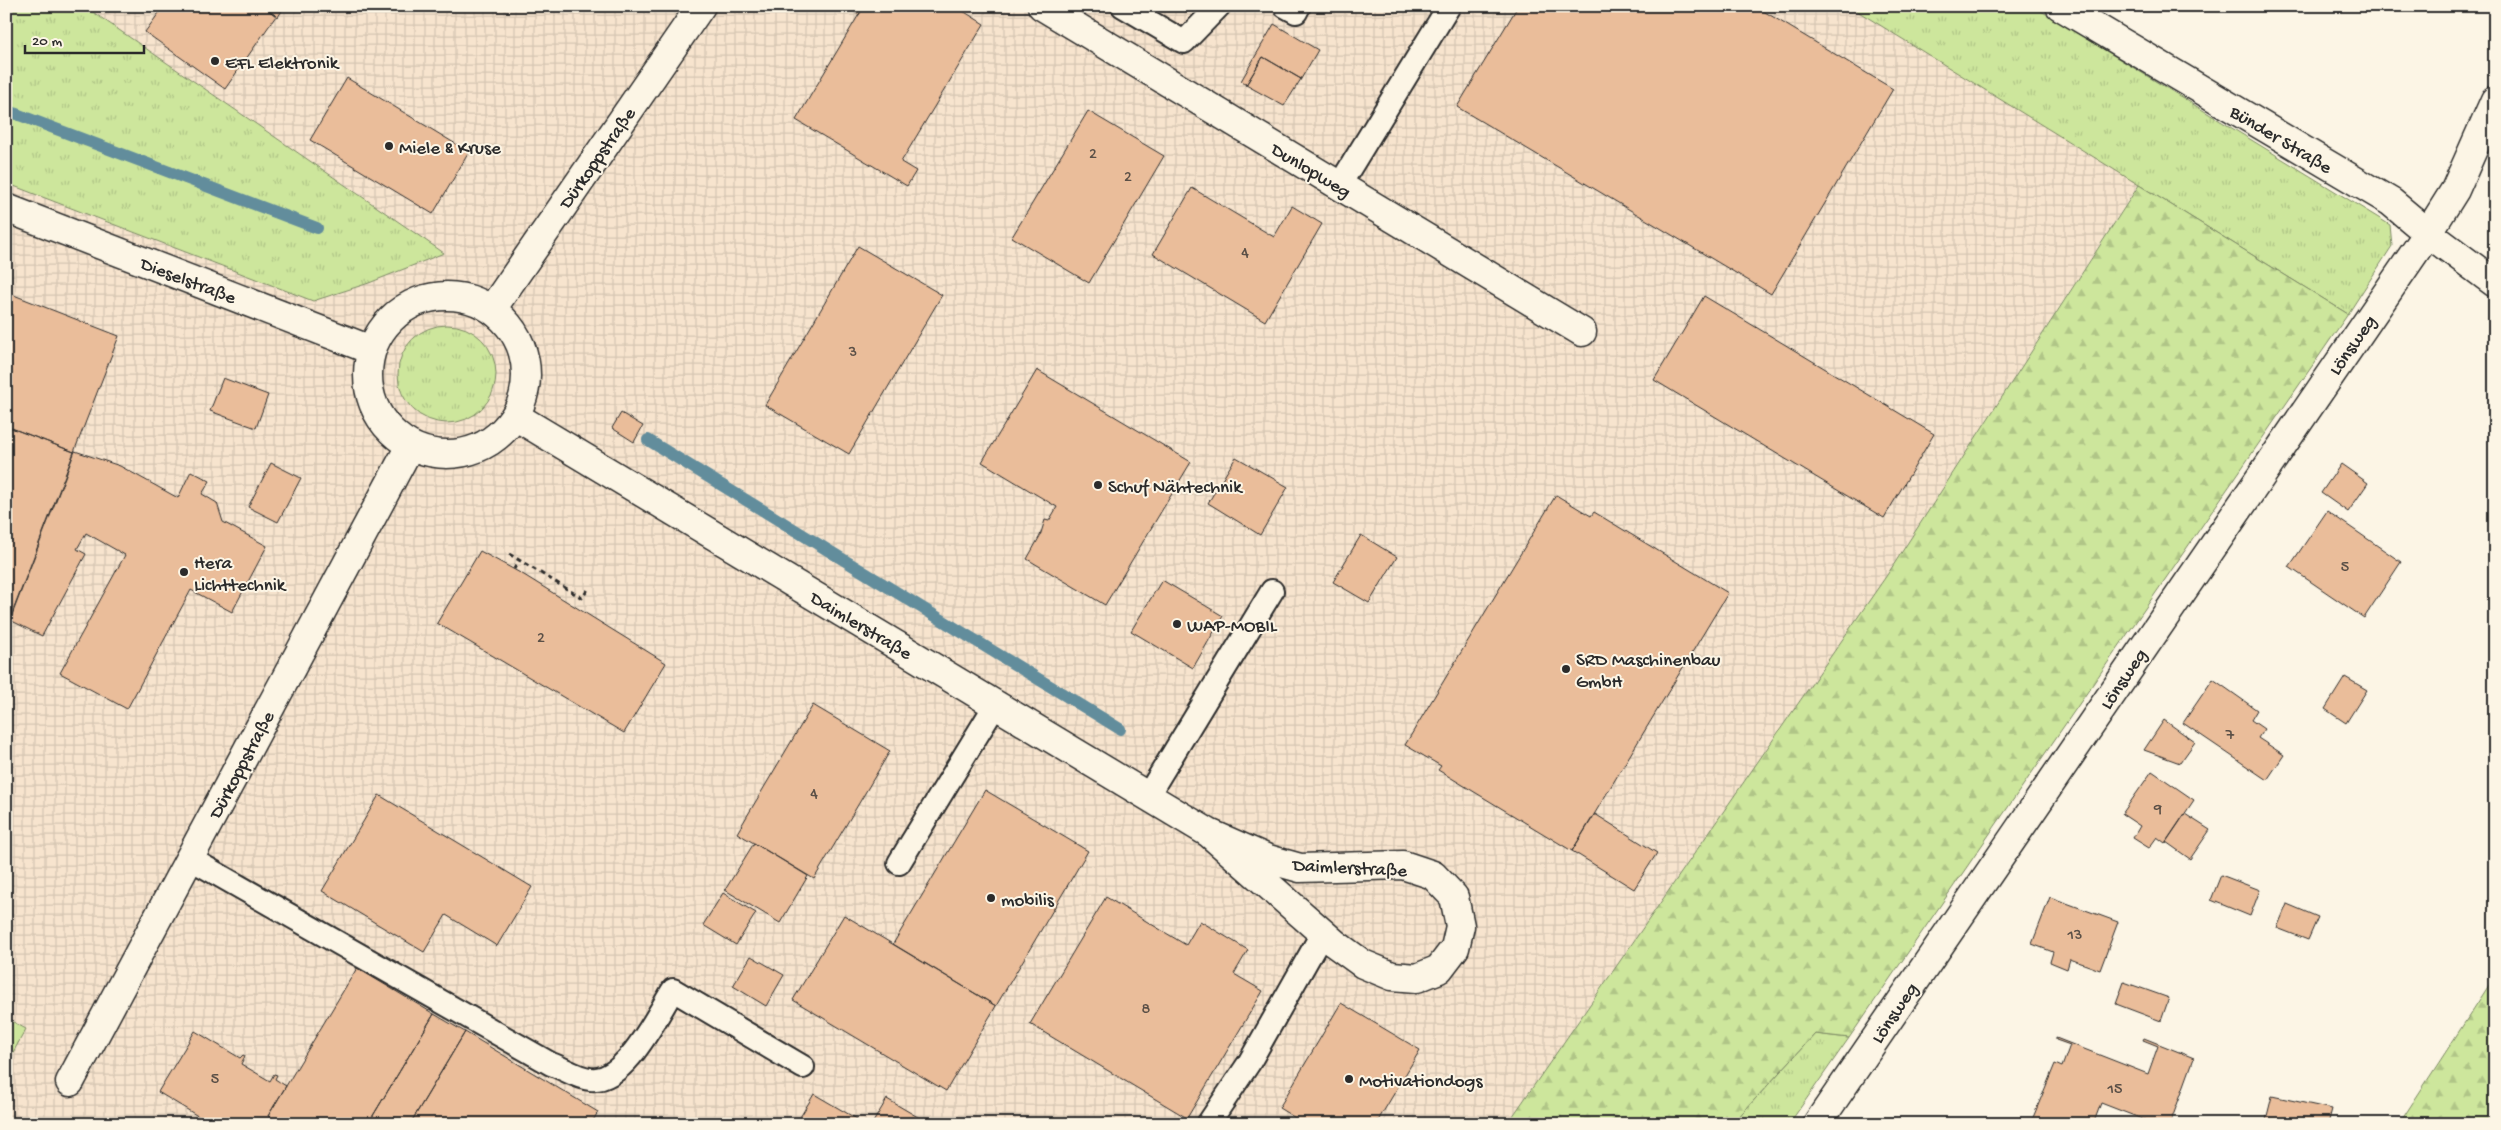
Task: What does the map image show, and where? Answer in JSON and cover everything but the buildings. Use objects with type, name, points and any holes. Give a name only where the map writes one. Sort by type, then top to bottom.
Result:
[{"type":"street","name":"Dürkoppstraße","points":[[492,309],[701,6]]},
{"type":"street","name":"Dunlopweg","points":[[1042,6],[1582,332]]},
{"type":"street","name":"Bünder Straße","points":[[2060,6],[2391,202],[2428,234],[2495,283]]},
{"type":"street","name":"Lönsweg","points":[[1817,1124],[2428,234],[2455,190],[2495,100]]},
{"type":"street","name":"Dieselstraße","points":[[6,208],[372,350]]},
{"type":"street","points":[[446,295],[470,298],[492,309],[509,326],[521,346],[526,370],[524,394],[514,416],[499,435],[479,448],[456,454],[432,454],[410,446],[392,432],[378,415],[370,394],[367,372],[372,350],[383,328],[400,310],[422,299],[446,295]]},
{"type":"street","name":"Daimlerstraße","points":[[514,416],[1209,833],[1268,859],[1300,868],[1402,865],[1433,875],[1454,898],[1460,926],[1455,948],[1439,969],[1417,978],[1392,976],[1363,964],[1323,932],[1209,833]]},
{"type":"street","name":"Dürkoppstraße","points":[[70,1082],[410,446]]},
{"type":"lane","points":[[1123,6],[1184,42],[1219,6]]},
{"type":"lane","points":[[1285,6],[1296,12],[1299,6]]},
{"type":"lane","points":[[1339,186],[1448,6]]},
{"type":"lane","points":[[1148,796],[1272,591]]},
{"type":"lane","points":[[899,863],[996,704]]},
{"type":"lane","points":[[189,858],[551,1064],[591,1080],[613,1074],[631,1057],[672,990],[803,1066]]},
{"type":"lane","points":[[1208,1124],[1249,1063],[1323,932]]},
{"type":"path","points":[[508,554],[582,598],[589,588]]},
{"type":"path","points":[[514,569],[520,560]]},
{"type":"shaded area","points":[[84,6],[1849,6],[2139,184],[1887,575],[1507,1124],[6,1124],[6,183],[313,301],[369,283],[444,253]]},
{"type":"green space","points":[[6,6],[84,6],[444,253],[369,283],[313,301],[6,183]]},
{"type":"green space","points":[[1849,6],[2033,6],[2390,225],[2392,246],[2348,314]]},
{"type":"green space","points":[[2139,185],[2348,314],[1849,1038],[1815,1034],[1732,1124],[1508,1123],[1887,575]]},
{"type":"green space","points":[[447,325],[457,326],[474,333],[488,347],[495,364],[495,384],[488,401],[474,415],[457,422],[447,423],[437,422],[420,415],[406,401],[399,384],[398,374],[399,364],[406,347],[420,333],[437,326]]},
{"type":"green space","points":[[2495,976],[2495,1124],[2399,1124]]},
{"type":"green space","points":[[6,1018],[26,1029],[6,1065]]},
{"type":"green space","points":[[1815,1034],[1849,1038],[1789,1124],[1732,1124]]},
{"type":"waterway","points":[[6,110],[317,228]]},
{"type":"waterway","points":[[648,440],[1120,729]]},
{"type":"place","name":"EFL Elektronik","points":[[215,61]]},
{"type":"place","name":"Miele & Kruse","points":[[389,146]]},
{"type":"place","name":"Schuf Nähtechnik","points":[[1098,485]]},
{"type":"place","name":"Hera Lichttechnik","points":[[184,572]]},
{"type":"place","name":"WAP-MOBIL","points":[[1177,624]]},
{"type":"place","name":"SRD Maschinenbau GmbH","points":[[1566,669]]},
{"type":"place","name":"mobilis","points":[[991,898]]},
{"type":"place","name":"Motivationdogs","points":[[1349,1079]]}]
